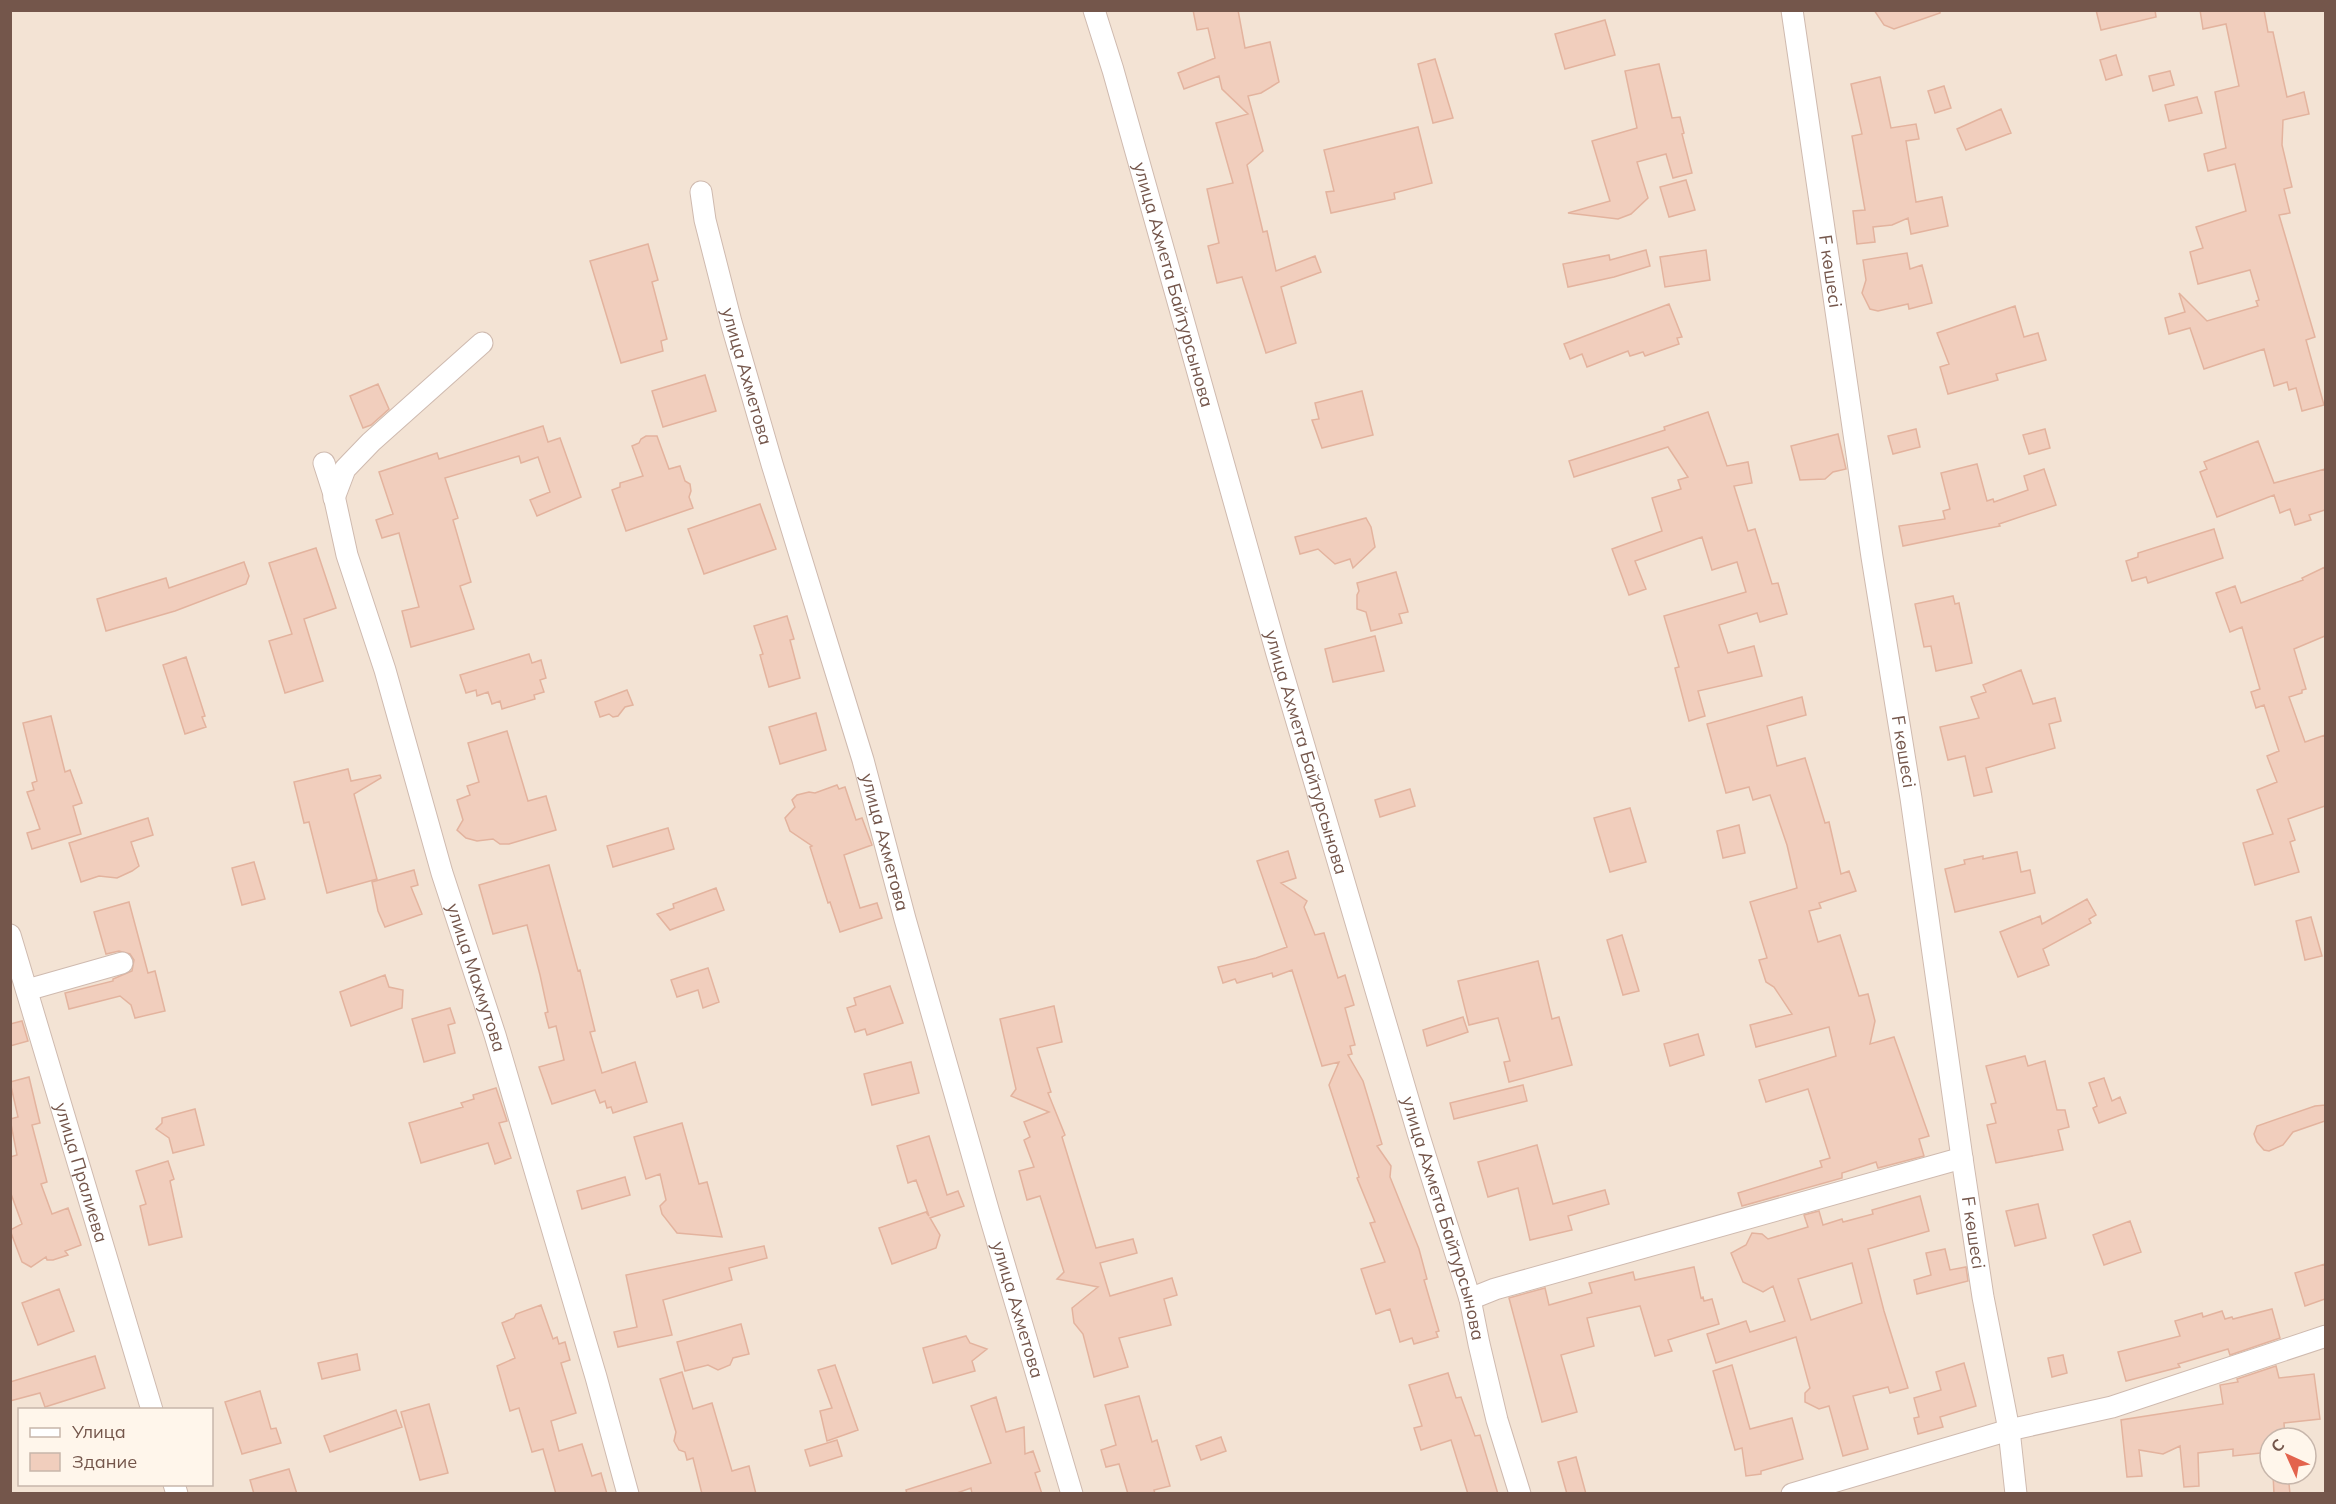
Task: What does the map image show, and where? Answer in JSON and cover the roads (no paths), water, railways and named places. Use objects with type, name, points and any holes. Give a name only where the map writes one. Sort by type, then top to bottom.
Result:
[{"type":"street","name":"улица Ахмета Байтурсынова","points":[[1094,10],[1277,654],[1415,1122],[1470,1299],[1497,1420],[1520,1494]]},
{"type":"street","name":"F көшесі","points":[[1792,10],[1869,535],[1911,798],[1962,1158],[1983,1297],[2009,1430],[2016,1494]]},
{"type":"street","name":"улица Ахметова","points":[[701,192],[705,220],[731,322],[772,464],[863,759],[904,919],[988,1213],[1072,1494]]},
{"type":"street","points":[[334,498],[345,469],[371,442],[482,343]]},
{"type":"street","name":"улица Махмутова","points":[[324,463],[347,555],[385,670],[442,873],[495,1035],[596,1377],[628,1494]]},
{"type":"street","name":"улица Пралиева","points":[[10,935],[151,1408]]},
{"type":"street","points":[[27,990],[122,963]]},
{"type":"street","points":[[1470,1299],[1495,1289],[1636,1248],[1962,1158]]},
{"type":"street","points":[[1792,1494],[2009,1430],[2112,1407],[2325,1336]]}]
